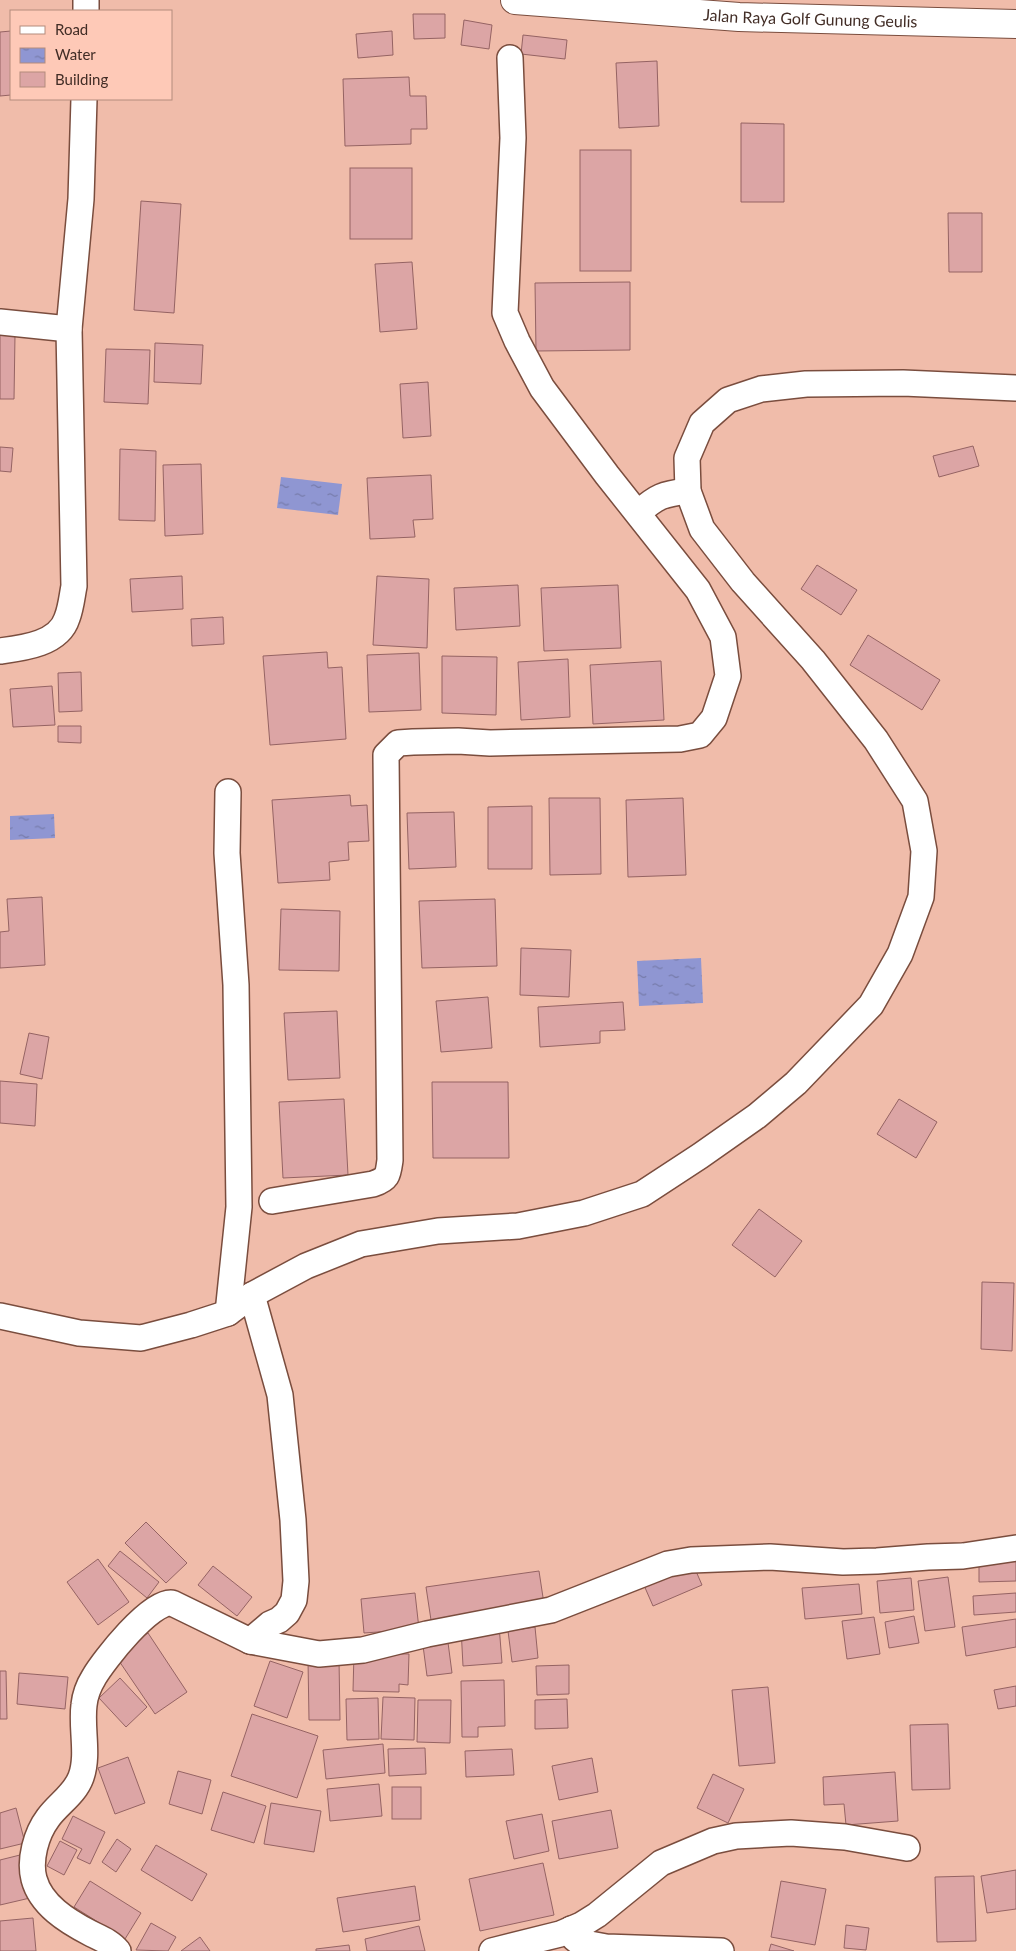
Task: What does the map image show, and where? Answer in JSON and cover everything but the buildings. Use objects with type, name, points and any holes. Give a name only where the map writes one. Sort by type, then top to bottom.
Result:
[{"type":"main road","name":"Jalan Raya Golf Gunung Geulis","points":[[515,0],[739,17],[1016,24]]},
{"type":"street","points":[[272,1201],[373,1184],[382,1181],[388,1174],[390,1160],[386,756],[398,743],[412,742],[458,741],[490,743],[680,739],[700,735],[714,718],[728,676],[724,637],[698,590],[542,388],[517,341],[505,312],[513,138],[510,58]]},
{"type":"street","points":[[0,651],[41,643],[61,629],[67,619],[74,586],[69,329],[81,200],[84,100]]},
{"type":"street","points":[[0,322],[69,329]]},
{"type":"street","points":[[0,1316],[79,1333],[140,1338],[228,1313],[252,1295],[306,1266],[361,1244],[438,1231],[518,1226],[584,1213],[642,1194],[757,1116],[796,1083],[871,1005],[900,954],[921,897],[924,850],[915,801],[876,740],[813,660],[744,582],[702,529],[688,491],[687,458],[702,423],[728,400],[762,388],[806,384],[903,383],[1016,388]]},
{"type":"street","points":[[638,513],[653,500],[666,493],[688,491]]},
{"type":"street","points":[[228,792],[227,853],[236,985],[239,1207],[228,1313]]},
{"type":"street","points":[[250,1641],[270,1624],[287,1614],[294,1600],[296,1581],[293,1520],[280,1395],[252,1295]]},
{"type":"street","points":[[118,1951],[114,1945],[83,1930],[52,1908],[40,1895],[34,1880],[32,1865],[34,1850],[41,1829],[48,1818],[74,1790],[81,1777],[84,1763],[84,1706],[87,1692],[94,1677],[120,1641],[139,1622],[167,1602],[250,1641],[319,1654],[363,1650],[428,1634],[551,1610],[668,1564],[691,1560],[770,1557],[843,1562],[877,1561],[928,1556],[963,1556],[1016,1548]]},
{"type":"street","points":[[492,1951],[560,1934],[581,1925],[597,1915],[661,1863],[713,1841],[736,1836],[791,1833],[845,1837],[907,1848]]},
{"type":"street","points":[[571,1929],[574,1938],[579,1942],[606,1948],[721,1951]]},
{"type":"water","points":[[281,477],[342,484],[338,515],[277,508]]},
{"type":"water","points":[[54,814],[55,838],[10,840],[10,816]]},
{"type":"water","points":[[701,958],[703,1003],[639,1006],[637,961]]}]
